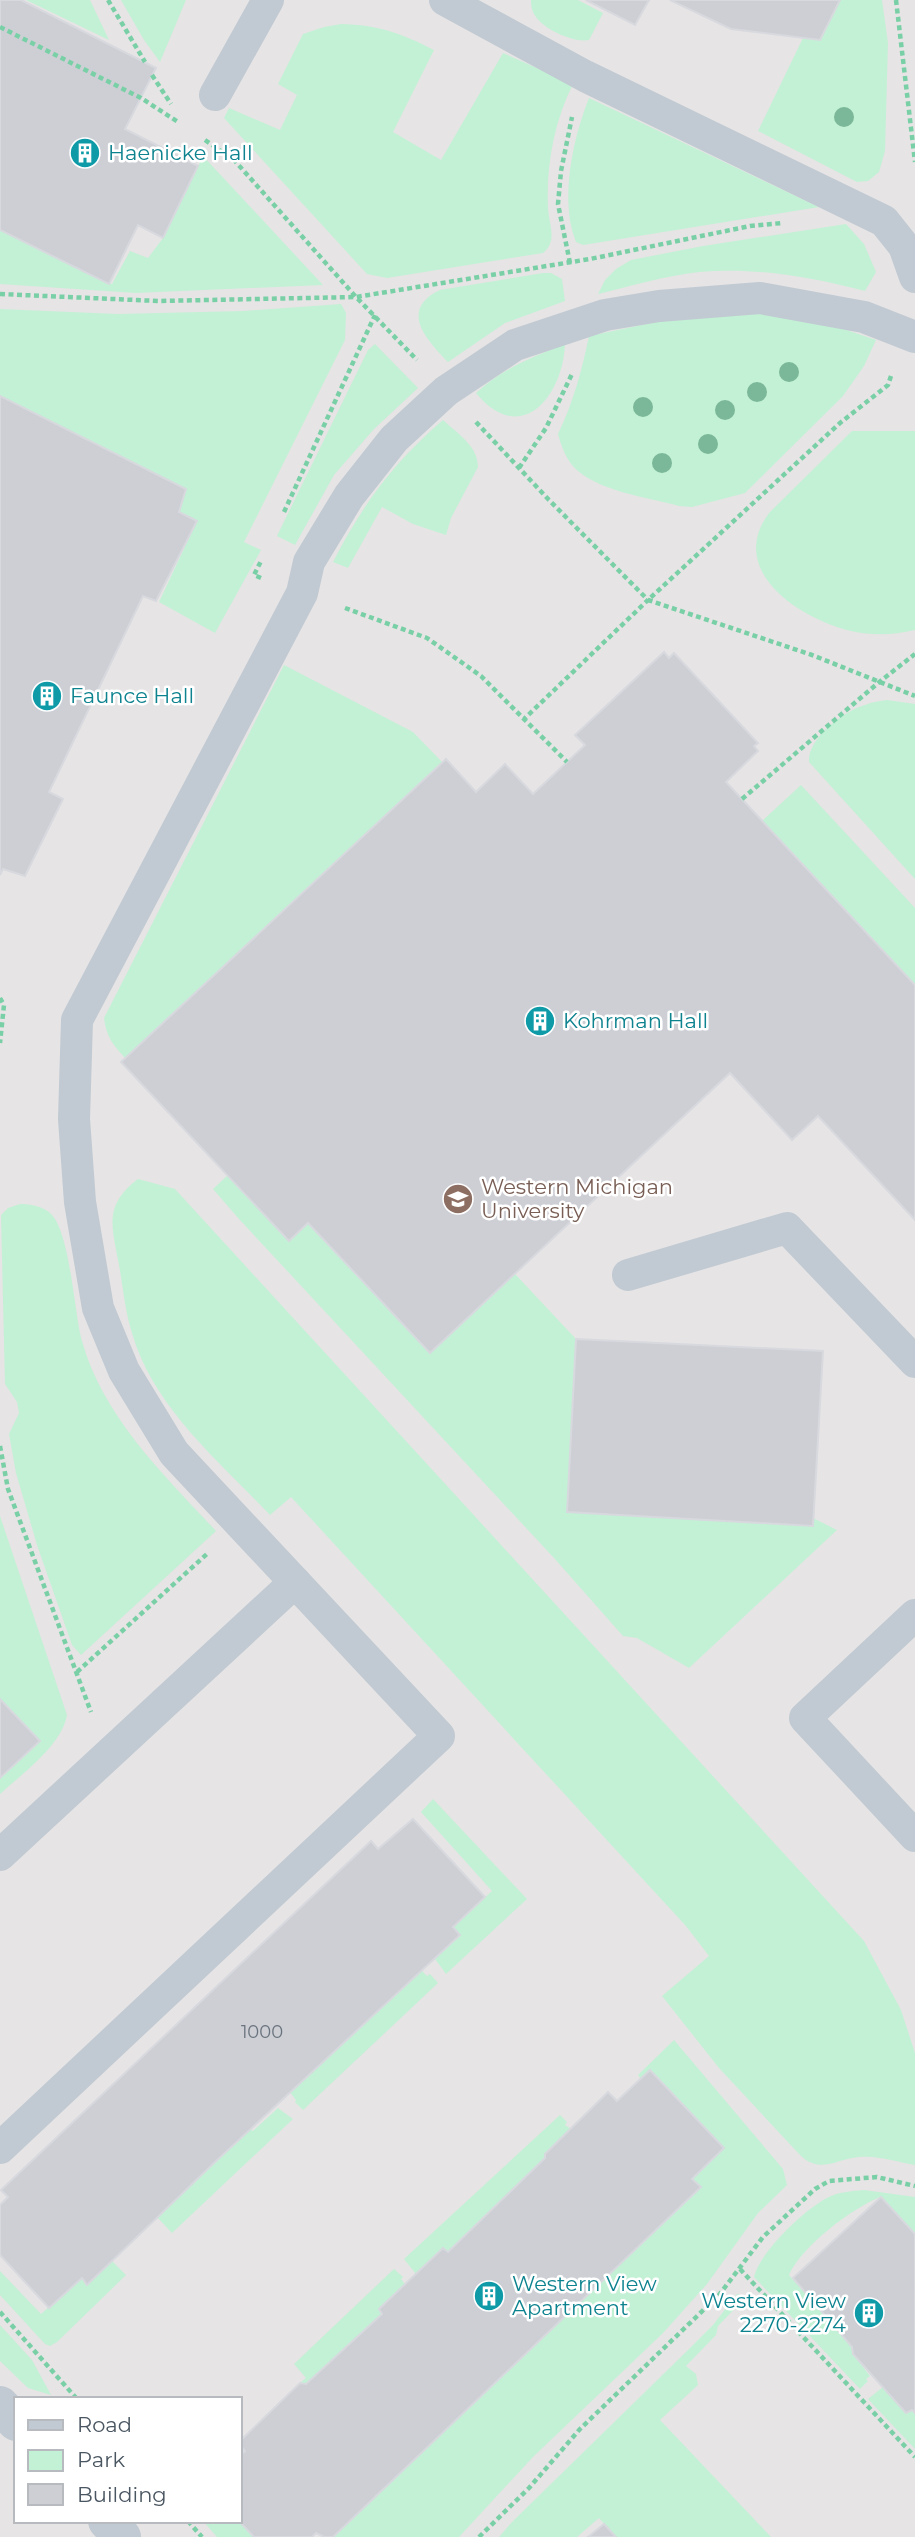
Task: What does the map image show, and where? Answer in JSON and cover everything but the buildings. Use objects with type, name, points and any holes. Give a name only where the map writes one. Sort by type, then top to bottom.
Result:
[{"type":"street","points":[[0,2405],[14,2420]]},
{"type":"street","points":[[109,2523],[122,2537]]},
{"type":"lane","points":[[215,94],[268,0]]},
{"type":"lane","points":[[445,0],[585,76],[884,221],[904,246],[915,277]]},
{"type":"lane","points":[[0,2148],[439,1736],[174,1453],[124,1371],[98,1308],[80,1202],[74,1107],[77,1020],[302,593],[309,562],[349,496],[394,439],[446,391],[515,345],[605,315],[659,306],[760,298],[864,317],[912,336]]},
{"type":"lane","points":[[628,1275],[786,1228],[915,1362]]},
{"type":"lane","points":[[0,1855],[295,1582]]},
{"type":"lane","points":[[915,1615],[805,1718],[915,1836]]},
{"type":"path","points":[[108,0],[145,62]]},
{"type":"path","points":[[896,0],[915,162]]},
{"type":"path","points":[[0,27],[141,98],[186,127]]},
{"type":"path","points":[[570,263],[558,204],[568,130],[585,76]]},
{"type":"path","points":[[0,294],[158,301],[356,298],[570,263],[750,226],[787,222]]},
{"type":"path","points":[[283,513],[375,315]]},
{"type":"path","points":[[912,336],[888,385],[840,422],[648,600],[812,655],[915,696]]},
{"type":"path","points":[[266,551],[254,575],[427,638],[481,676],[567,762]]},
{"type":"path","points":[[742,799],[915,654]]},
{"type":"path","points":[[0,998],[4,1005],[0,1043]]},
{"type":"path","points":[[0,1446],[8,1489],[92,1713],[92,1725]]},
{"type":"path","points":[[77,1672],[211,1550]]},
{"type":"path","points":[[479,2537],[529,2487],[580,2429],[719,2295],[763,2237],[815,2189],[830,2181],[877,2178],[915,2186]]},
{"type":"path","points":[[740,2269],[915,2457]]},
{"type":"path","points":[[0,2312],[75,2397]]},
{"type":"path","points":[[190,2523],[202,2537]]},
{"type":"shaded area","name":"Western Michigan University","points":[[0,0],[915,0],[915,2537],[0,2537]]},
{"type":"green space","points":[[26,0],[90,0],[109,40]]},
{"type":"green space","points":[[121,0],[186,0],[160,62],[144,40]]},
{"type":"green space","points":[[531,0],[578,0],[603,13],[589,40],[576,40],[553,31],[540,22],[534,13]]},
{"type":"green space","points":[[840,0],[882,0],[888,43],[885,151],[879,172],[868,181],[857,182],[758,131],[803,38],[820,40]]},
{"type":"green space","points":[[341,24],[389,31],[434,50],[393,132],[441,160],[503,53],[573,84],[561,114],[550,160],[548,208],[552,232],[548,248],[543,253],[387,278],[367,274],[224,118],[229,108],[280,130],[297,95],[278,84],[303,34]]},
{"type":"green space","points":[[589,98],[819,207],[583,245],[576,242],[571,225],[568,189],[573,150]]},
{"type":"green space","points":[[203,156],[323,285],[136,293],[0,284],[0,230],[112,284],[130,251],[148,258],[163,238]]},
{"type":"green space","points":[[846,224],[864,244],[876,272],[865,291],[783,274],[720,271],[674,276],[598,294],[605,280],[631,260]]},
{"type":"green space","points":[[551,273],[562,279],[565,301],[505,323],[448,362],[420,325],[421,307],[427,298],[440,290]]},
{"type":"green space","points":[[341,304],[346,313],[345,340],[244,542],[261,550],[215,633],[159,602],[197,521],[179,512],[186,489],[0,396],[0,309],[118,314],[243,311]]},
{"type":"green space","points":[[762,312],[817,320],[876,340],[864,366],[843,396],[745,493],[692,507],[679,506],[607,487],[582,474],[572,465],[558,434],[576,386],[589,336],[656,322]]},
{"type":"green space","points":[[375,344],[418,388],[374,429],[334,475],[295,545],[277,536],[368,350]]},
{"type":"green space","points":[[565,344],[557,381],[537,409],[523,415],[509,416],[493,409],[476,393],[507,370]]},
{"type":"green space","points":[[443,420],[471,447],[478,467],[451,518],[446,535],[413,524],[382,507],[348,568],[333,562],[380,485],[409,452]]},
{"type":"green space","points":[[852,431],[915,431],[915,630],[883,634],[859,633],[831,625],[791,604],[763,573],[757,554],[758,534],[769,513]]},
{"type":"green space","points":[[284,665],[413,732],[443,763],[125,1058],[111,1040],[104,1018]]},
{"type":"green space","points":[[887,700],[915,704],[915,879],[809,762],[814,744],[828,727],[856,708]]},
{"type":"green space","points":[[801,785],[915,908],[915,985],[762,821]]},
{"type":"green space","points":[[228,1175],[289,1241],[308,1223],[515,1274],[576,1339],[567,1512],[813,1526],[813,1518],[837,1530],[689,1668],[637,1638],[623,1636],[213,1189]]},
{"type":"green space","points":[[138,1179],[175,1189],[864,1941],[901,2010],[915,2053],[915,2165],[866,2157],[822,2165],[801,2156],[719,2068],[662,1996],[709,1956],[686,1926],[291,1497],[270,1515],[190,1432],[155,1385],[142,1360],[126,1308],[113,1218],[119,1198]]},
{"type":"green space","points":[[20,1204],[43,1209],[57,1222],[67,1253],[82,1341],[104,1395],[137,1444],[216,1531],[81,1655],[72,1645],[37,1545],[16,1473],[9,1434],[19,1413],[17,1402],[5,1384],[1,1215],[8,1208]]},
{"type":"green space","points":[[0,1516],[67,1715],[58,1737],[49,1748],[0,1794],[0,1778],[40,1741],[0,1699]]},
{"type":"green space","points":[[433,1799],[527,1899],[446,1974],[435,1959],[460,1936],[453,1927],[492,1891],[421,1812]]},
{"type":"green space","points":[[422,1971],[427,1976],[430,1974],[438,1983],[303,2110],[290,2092]]},
{"type":"green space","points":[[674,2040],[783,2169],[787,2185],[758,2213],[707,2284],[663,2333],[533,2457],[459,2537],[333,2537],[701,2188],[692,2179],[724,2148],[651,2070],[641,2079],[638,2075]]},
{"type":"green space","points":[[278,2108],[293,2119],[172,2233],[157,2217],[250,2129],[253,2131]]},
{"type":"green space","points":[[560,2115],[567,2122],[565,2125],[571,2129],[545,2158],[448,2252],[443,2248],[416,2274],[404,2259]]},
{"type":"green space","points":[[864,2190],[915,2197],[915,2234],[880,2197],[855,2210],[828,2230],[805,2252],[789,2275],[852,2347],[853,2354],[870,2376],[860,2389],[754,2277],[773,2244],[807,2212],[831,2196]]},
{"type":"green space","points":[[112,2261],[126,2275],[50,2346],[45,2344],[0,2295],[0,2271],[41,2314],[82,2278],[87,2284]]},
{"type":"green space","points":[[394,2269],[403,2277],[401,2279],[405,2284],[379,2308],[382,2314],[306,2384],[300,2383],[306,2378],[294,2364]]},
{"type":"green space","points":[[737,2294],[747,2296],[718,2326],[716,2335],[686,2366],[696,2374],[698,2385],[660,2420],[771,2537],[616,2537],[599,2518],[577,2537],[499,2537],[713,2325]]},
{"type":"green space","points":[[0,2325],[32,2360],[51,2395],[28,2388],[0,2361]]},
{"type":"green space","points":[[883,2387],[915,2413],[915,2449],[868,2399]]},
{"type":"green space","points":[[205,2523],[241,2523],[254,2537],[217,2537]]},
{"type":"place","name":"Haenicke Hall","points":[[85,153]]},
{"type":"place","name":"Faunce Hall","points":[[47,696]]},
{"type":"place","name":"Kohrman Hall","points":[[540,1021]]},
{"type":"place","name":"Western Michigan University","points":[[458,1199]]},
{"type":"place","name":"Western View Apartment","points":[[489,2296]]},
{"type":"place","name":"Western View 2270-2274","points":[[869,2313]]}]
